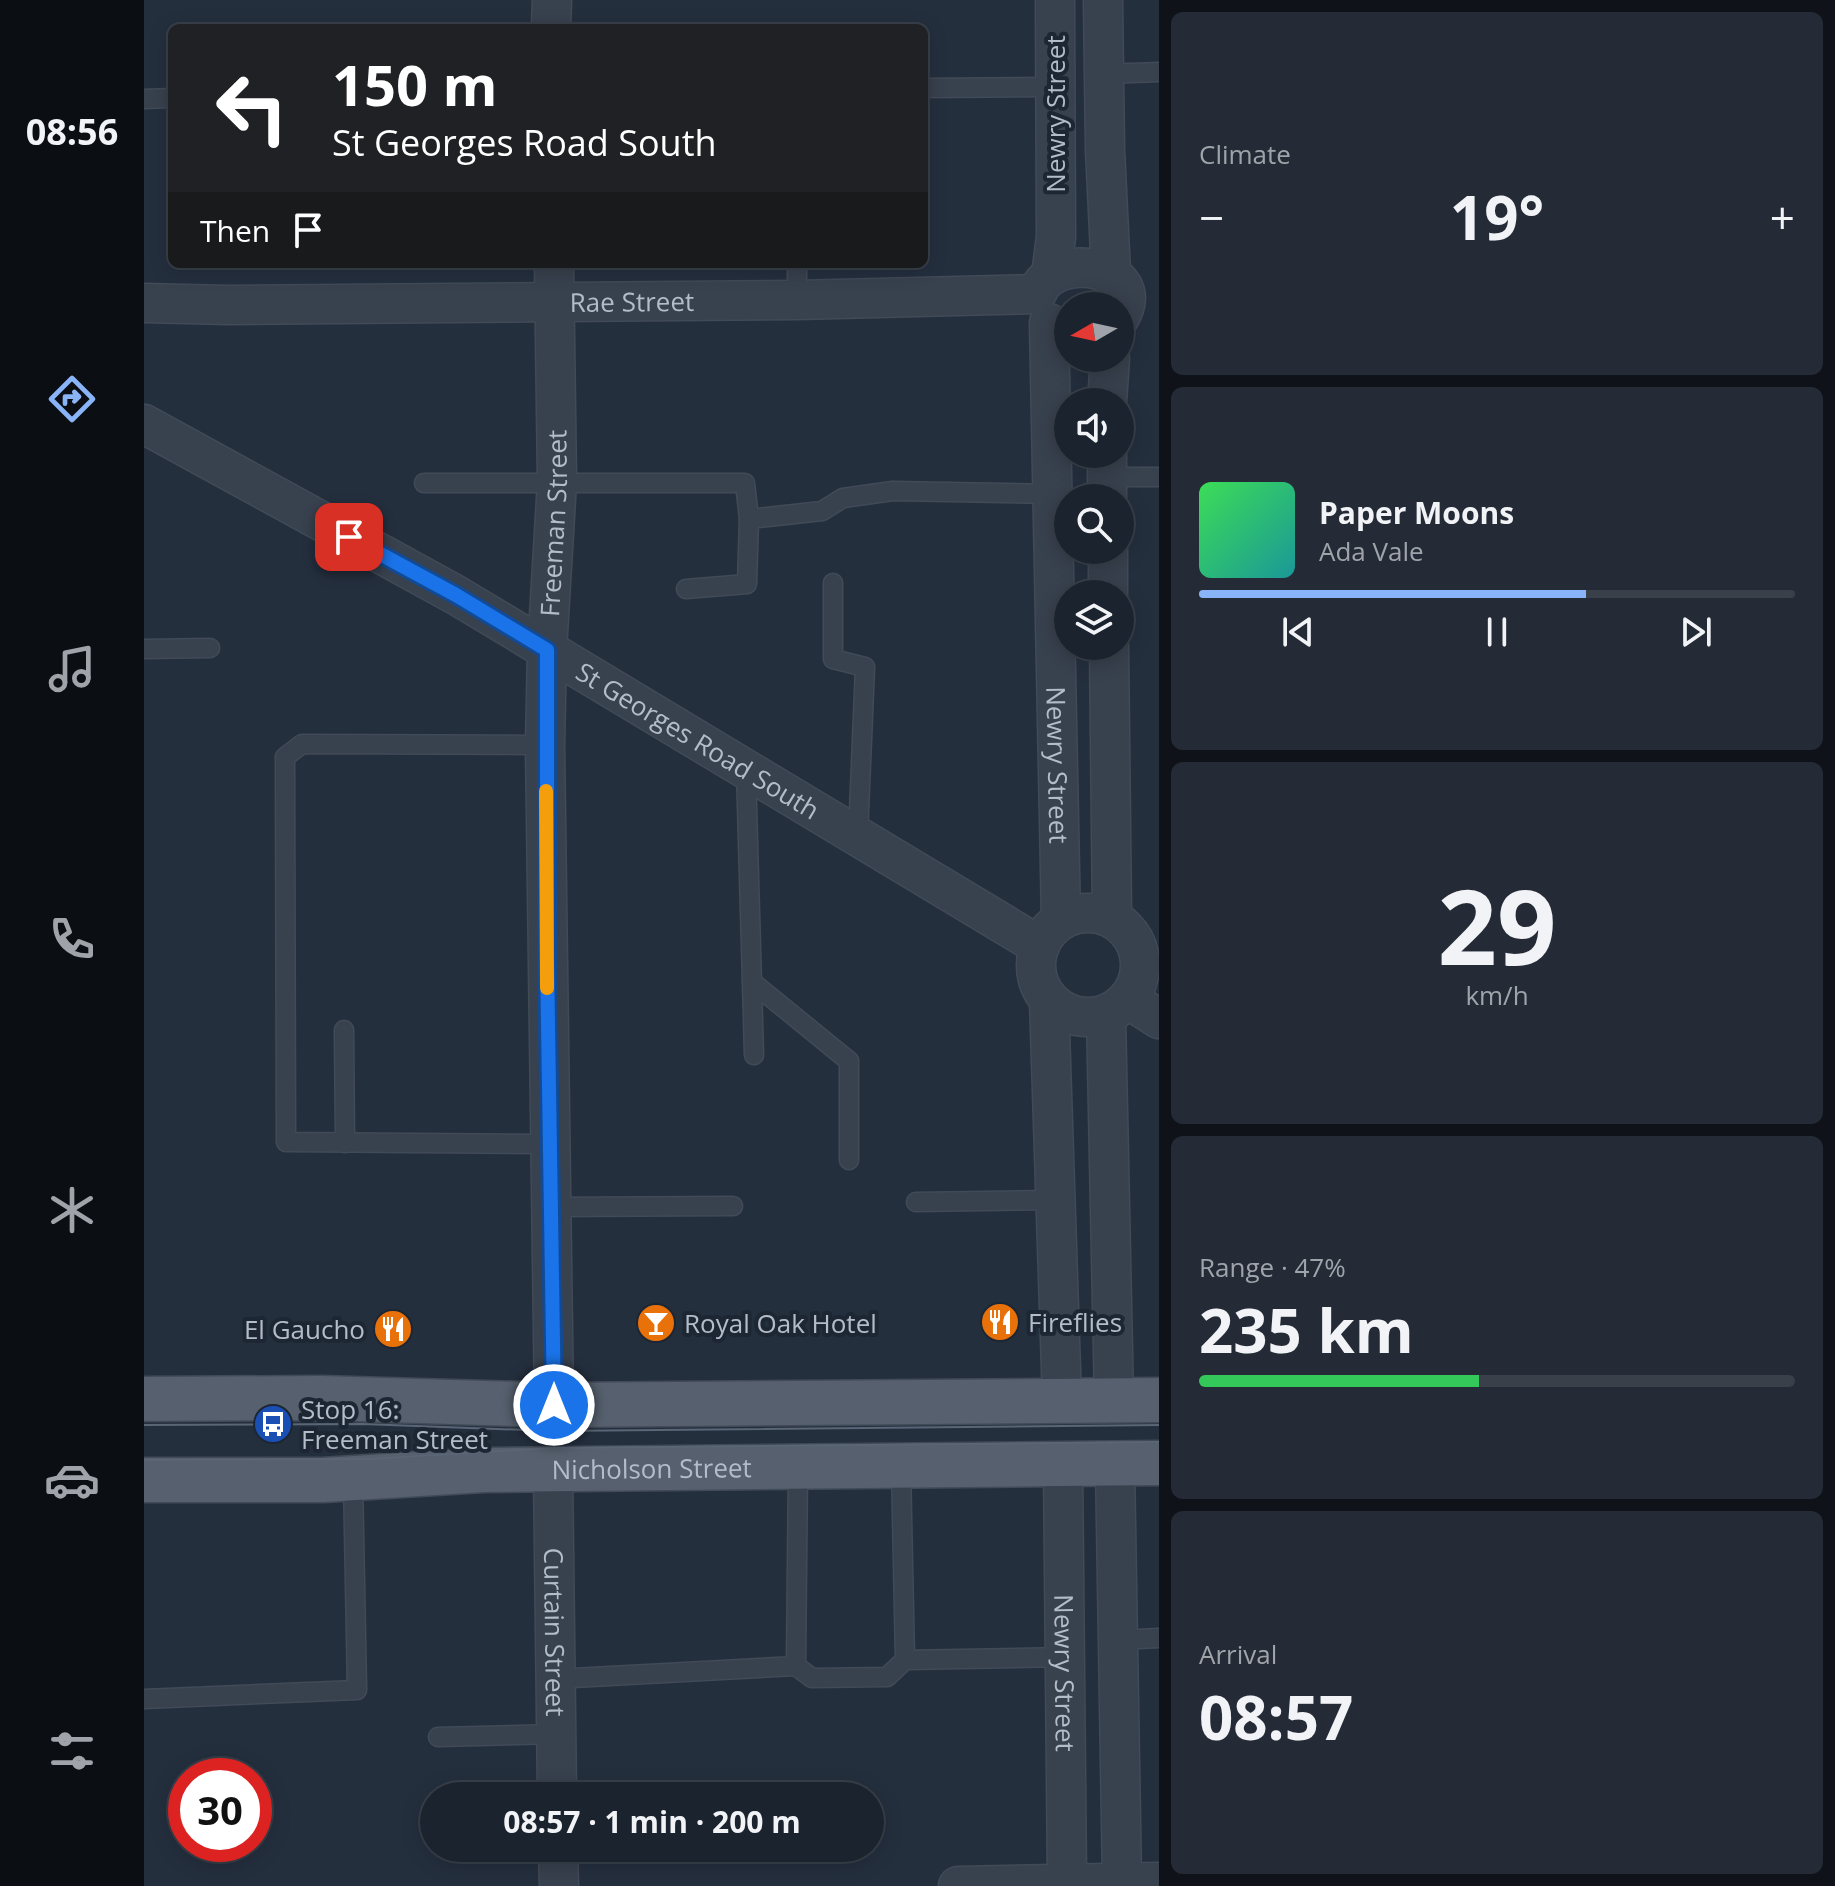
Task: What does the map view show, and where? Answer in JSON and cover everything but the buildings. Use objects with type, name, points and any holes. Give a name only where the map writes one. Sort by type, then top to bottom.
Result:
[{"type":"main road","points":[[144,1399],[335,1399],[554,1405],[1159,1400]]},
{"type":"main road","name":"Nicholson Street","points":[[144,1480],[353,1479],[483,1470],[1159,1463]]},
{"type":"street","points":[[551,24],[552,0]]},
{"type":"street","name":"Newry Street","points":[[1050,933],[1055,0]]},
{"type":"street","name":"Newry Street","points":[[1103,0],[1104,74],[1128,292]]},
{"type":"street","name":"Rae Street","points":[[1065,292],[1089,267],[1121,292]]},
{"type":"street","name":"Rae Street","points":[[144,303],[228,305],[555,282],[797,282],[1051,306]]},
{"type":"street","name":"Freeman Street","points":[[554,1405],[545,745],[557,482],[555,282]]},
{"type":"street","name":"Rae Street","points":[[144,327],[228,305]]},
{"type":"street","name":"St Georges Road South","points":[[144,424],[456,595],[858,836],[1050,933]]},
{"type":"street","name":"Newry Street","points":[[1109,660],[1112,918]]},
{"type":"street","points":[[1114,1400],[1131,1011],[1140,971],[1139,955],[1134,940],[1112,918],[1078,914],[1050,933],[1037,974],[1049,1000],[1075,1016],[1090,1018],[1131,1011]]},
{"type":"street","points":[[1049,1000],[1062,1401]]},
{"type":"street","name":"Newry Street","points":[[1115,1464],[1118,1640],[1140,1882]]},
{"type":"street","name":"Newry Street","points":[[1063,1465],[1067,1883]]},
{"type":"street","name":"Curtain Street","points":[[553,1470],[557,1782]]},
{"type":"street","points":[[558,1862],[559,1886]]},
{"type":"street","points":[[958,1886],[1140,1882]]},
{"type":"lane","points":[[1104,74],[1159,72]]},
{"type":"lane","points":[[928,88],[1054,87]]},
{"type":"lane","points":[[144,99],[168,98]]},
{"type":"lane","points":[[1107,476],[1159,477]]},
{"type":"lane","points":[[424,483],[745,483],[749,519],[747,584],[686,589]]},
{"type":"lane","points":[[749,519],[822,511],[843,498],[893,491],[1053,494]]},
{"type":"lane","points":[[833,583],[833,659],[865,667],[858,836]]},
{"type":"lane","points":[[144,649],[210,648]]},
{"type":"lane","points":[[545,745],[302,744],[285,757],[286,1142],[549,1144]]},
{"type":"lane","points":[[746,769],[754,1055]]},
{"type":"lane","points":[[752,982],[849,1061],[849,1160]]},
{"type":"lane","points":[[344,1030],[345,1143]]},
{"type":"lane","points":[[916,1202],[1056,1200]]},
{"type":"lane","points":[[550,1207],[733,1206]]},
{"type":"lane","points":[[901,1466],[905,1660]]},
{"type":"lane","points":[[796,1666],[798,1467]]},
{"type":"lane","points":[[144,1699],[357,1690],[353,1479]]},
{"type":"lane","points":[[1118,1640],[1159,1638]]},
{"type":"lane","points":[[554,1679],[796,1666],[812,1678],[887,1677],[905,1660],[1067,1657]]},
{"type":"lane","points":[[438,1737],[556,1734]]},
{"type":"tram line","points":[[144,1425],[363,1424],[554,1431],[1159,1425]]},
{"type":"tram line","points":[[144,1460],[369,1459],[554,1448],[1159,1442]]},
{"type":"slow traffic","points":[[546,791],[547,988]]},
{"type":"place","name":"Fireflies","points":[[1000,1322]]},
{"type":"place","name":"Royal Oak Hotel","points":[[656,1323]]},
{"type":"place","name":"El Gaucho","points":[[393,1329]]},
{"type":"place","name":"Stop 16: Freeman Street","points":[[273,1424]]},
{"type":"route","points":[[349,537],[456,595],[547,650],[545,745],[554,1405]]}]
